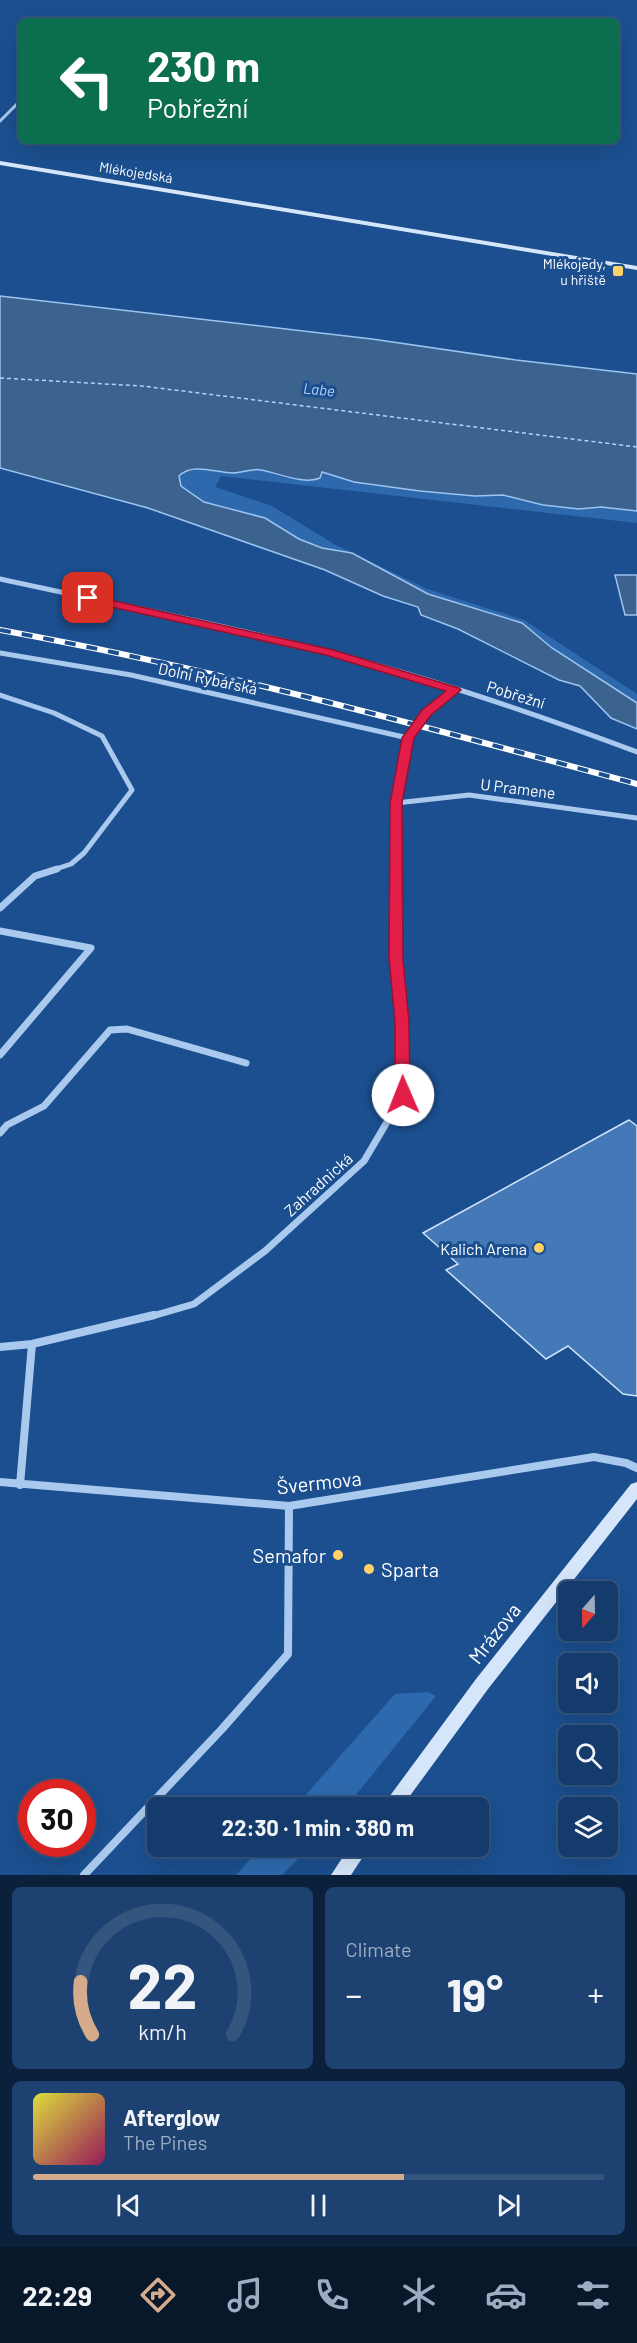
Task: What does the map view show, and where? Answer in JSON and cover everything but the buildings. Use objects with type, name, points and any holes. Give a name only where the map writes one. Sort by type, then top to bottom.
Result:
[{"type":"street","points":[[0,121],[18,103]]},
{"type":"street","name":"Mlékojedská","points":[[0,163],[637,268]]},
{"type":"street","name":"Pobřežní","points":[[0,579],[288,642],[370,663],[521,709],[637,752]]},
{"type":"street","name":"Dolní Rybářská","points":[[0,654],[131,675],[408,738]]},
{"type":"street","name":"Zahradnická","points":[[0,1347],[32,1344],[116,1326],[194,1304],[265,1251],[364,1161],[403,1095],[402,1021],[396,959],[396,803],[408,738],[427,712],[455,690]]},
{"type":"street","points":[[0,695],[54,713],[102,736],[132,790],[84,853],[71,864],[35,876],[0,908]]},
{"type":"street","name":"U Pramene","points":[[396,803],[469,795],[637,818]]},
{"type":"street","points":[[0,931],[91,948],[0,1055]]},
{"type":"street","points":[[0,1133],[7,1125],[44,1106],[110,1030],[127,1029],[246,1064]]},
{"type":"street","points":[[20,1485],[32,1344]]},
{"type":"street","name":"Švermova","points":[[0,1482],[289,1506],[594,1457],[626,1462],[637,1468]]},
{"type":"street","name":"Mrázova","points":[[398,1797],[482,1684],[637,1488]]},
{"type":"street","points":[[84,1875],[222,1729],[288,1654],[289,1506]]},
{"type":"street","points":[[340,1875],[353,1857]]},
{"type":"shaded area","points":[[211,468],[232,473],[259,469],[286,478],[314,481],[321,472],[354,482],[420,491],[475,496],[503,495],[543,505],[637,511],[637,523],[221,476],[215,487],[272,506],[334,544],[427,589],[524,620],[637,694],[637,703],[552,648],[522,623],[428,594],[352,553],[322,548],[299,539],[250,513],[204,502],[180,486],[179,476],[183,472]]},
{"type":"shaded area","points":[[428,1692],[436,1696],[354,1797],[304,1797],[395,1694]]},
{"type":"shaded area","points":[[252,1857],[300,1857],[282,1875],[236,1875]]},
{"type":"water","name":"Labe","points":[[0,296],[372,339],[516,360],[637,374],[637,511],[543,505],[503,495],[475,496],[420,491],[354,482],[322,472],[320,478],[314,480],[291,478],[258,470],[233,473],[198,469],[179,476],[181,486],[204,502],[265,518],[299,539],[322,548],[352,553],[428,594],[522,623],[552,648],[637,703],[637,729],[611,718],[580,686],[559,680],[458,629],[421,615],[418,607],[383,596],[325,570],[148,508],[0,468]]},
{"type":"water","points":[[615,575],[637,575],[637,615],[625,615]]},
{"type":"ferry route","points":[[0,378],[142,386],[637,447]]},
{"type":"railway","points":[[0,630],[161,662],[240,681],[637,784]]},
{"type":"place","name":"Mlékojedy, u hřiště","points":[[618,271]]},
{"type":"place","name":"Kalich Arena","points":[[539,1248]]},
{"type":"place","name":"Semafor","points":[[338,1555]]},
{"type":"place","name":"Sparta","points":[[369,1569]]},
{"type":"route","points":[[88,598],[288,642],[370,663],[455,690],[427,712],[408,738],[396,803],[396,959],[402,1021],[403,1095]]}]
